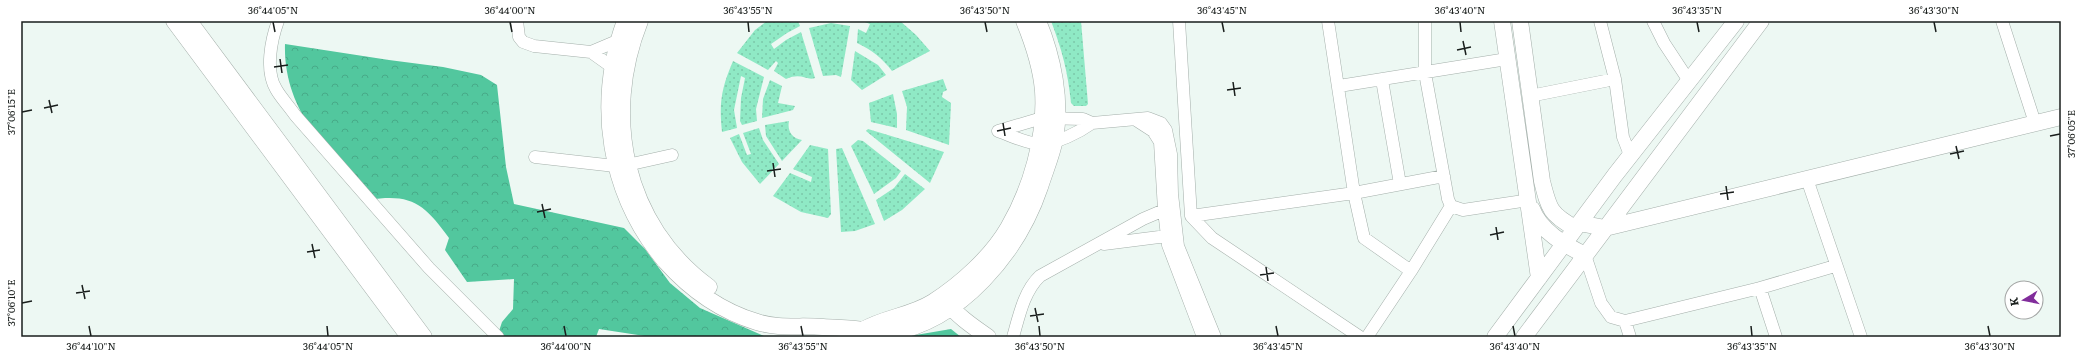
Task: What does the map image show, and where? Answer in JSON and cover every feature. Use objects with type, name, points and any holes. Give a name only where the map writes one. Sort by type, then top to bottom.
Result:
[{"type":"street","points":[[174,21],[409,337]]},
{"type":"street","points":[[189,21],[424,337]]},
{"type":"street","points":[[278,21],[270,58],[275,88],[295,115],[429,268],[498,337]]},
{"type":"street","points":[[517,21],[519,37],[523,42],[534,46],[591,52],[624,43],[640,21]]},
{"type":"street","points":[[625,21],[624,43],[619,68],[609,96],[609,125],[621,165],[625,195],[642,228],[653,245],[681,278],[704,297],[723,309],[741,317],[758,323],[786,328],[799,325],[863,330],[873,324],[942,305],[988,274],[1016,239],[1034,204],[1046,143],[1054,75],[1048,47],[1038,21]]},
{"type":"street","points":[[1024,21],[1038,62],[1049,118]]},
{"type":"street","points":[[1179,21],[1191,216],[1212,238],[1360,337]]},
{"type":"street","points":[[1328,21],[1354,193],[1364,238],[1411,271]]},
{"type":"street","points":[[1425,21],[1425,73],[1448,199],[1451,206],[1463,210],[1529,200]]},
{"type":"street","points":[[1502,21],[1529,200],[1539,278]]},
{"type":"street","points":[[1520,21],[1542,181],[1548,206],[1558,218],[1577,226],[1605,228],[2061,116]]},
{"type":"street","points":[[1600,21],[1615,79],[1623,137],[1630,155]]},
{"type":"street","points":[[1653,21],[1664,43],[1689,81]]},
{"type":"street","points":[[1495,337],[1630,155],[1736,21]]},
{"type":"street","points":[[1524,337],[1762,21]]},
{"type":"street","points":[[2002,21],[2036,123]]},
{"type":"street","points":[[591,52],[619,68]]},
{"type":"street","points":[[1339,86],[1425,73],[1507,58]]},
{"type":"street","points":[[1530,96],[1615,79]]},
{"type":"street","points":[[1382,80],[1400,184]]},
{"type":"street","points":[[1092,123],[1082,130],[1046,143],[998,131],[1049,118],[1083,119],[1092,123],[1153,119],[1161,123],[1166,130],[1171,154],[1173,210],[1178,246],[1215,337]]},
{"type":"street","points":[[1136,120],[1153,131],[1160,142],[1167,236],[1172,256],[1203,337]]},
{"type":"street","points":[[534,157],[621,165],[672,155]]},
{"type":"street","points":[[1191,216],[1354,193],[1444,176]]},
{"type":"street","points":[[1807,179],[1835,266],[1861,337]]},
{"type":"street","points":[[1529,200],[1535,218],[1564,244],[1585,255],[1601,303],[1611,317],[1625,321],[1760,288],[1835,266]]},
{"type":"street","points":[[1367,337],[1411,271],[1451,206]]},
{"type":"street","points":[[1013,337],[1023,303],[1034,282],[1040,276],[1143,219],[1164,210]]},
{"type":"street","points":[[1097,245],[1167,236]]},
{"type":"street","points":[[1760,288],[1776,337]]},
{"type":"street","points":[[942,305],[971,337]]},
{"type":"street","points":[[942,305],[988,337]]},
{"type":"street","points":[[1625,321],[1630,337]]},
{"type":"green space","points":[[767,21],[798,21],[800,26],[771,44],[774,49],[786,40],[801,32],[815,78],[812,79],[796,76],[786,79],[774,71],[778,63],[776,61],[768,70],[737,53],[755,30]]},
{"type":"green space","points":[[862,21],[900,21],[916,35],[930,51],[892,71],[876,55],[857,43],[858,29],[866,33],[870,24]]},
{"type":"green space","points":[[1051,21],[1081,21],[1088,104],[1086,106],[1074,106],[1071,103],[1064,61]]},
{"type":"green space","points":[[831,23],[850,26],[841,77],[836,75],[823,76],[809,28]]},
{"type":"green space","points":[[285,44],[443,67],[481,75],[497,85],[506,167],[514,204],[624,228],[645,249],[670,283],[700,308],[764,336],[835,337],[651,337],[599,329],[596,337],[497,337],[502,322],[513,309],[514,279],[467,282],[445,250],[449,238],[432,217],[424,210],[407,200],[396,198],[369,200],[324,147],[300,110],[292,90],[286,68]]},
{"type":"green space","points":[[855,51],[878,65],[886,75],[862,90],[851,80]]},
{"type":"green space","points":[[733,61],[764,77],[756,109],[757,121],[742,125],[740,121],[741,98],[745,78],[741,76],[734,110],[737,128],[722,132],[721,104],[723,88]]},
{"type":"green space","points":[[943,79],[947,90],[943,92],[942,97],[951,103],[949,145],[906,130],[907,107],[902,91]]},
{"type":"green space","points":[[770,80],[782,86],[778,103],[795,106],[793,110],[762,118],[763,99]]},
{"type":"green space","points":[[893,94],[897,114],[897,128],[871,122],[869,103]]},
{"type":"green space","points":[[789,121],[791,134],[795,138],[802,140],[782,161],[766,136],[765,125]]},
{"type":"green space","points":[[759,128],[763,140],[779,164],[760,184],[742,162],[730,138],[739,134],[747,155],[751,154],[743,133]]},
{"type":"green space","points":[[868,129],[944,152],[930,183],[866,131]]},
{"type":"green space","points":[[858,140],[863,141],[901,171],[896,178],[874,194],[851,146]]},
{"type":"green space","points":[[810,145],[828,149],[831,214],[828,218],[801,212],[773,196],[790,173],[811,182],[812,177],[793,169]]},
{"type":"green space","points":[[842,148],[875,224],[855,231],[841,232],[836,149]]},
{"type":"green space","points":[[905,174],[925,189],[902,210],[884,221],[876,200],[894,188]]},
{"type":"green space","points":[[951,329],[961,337],[904,337]]}]
